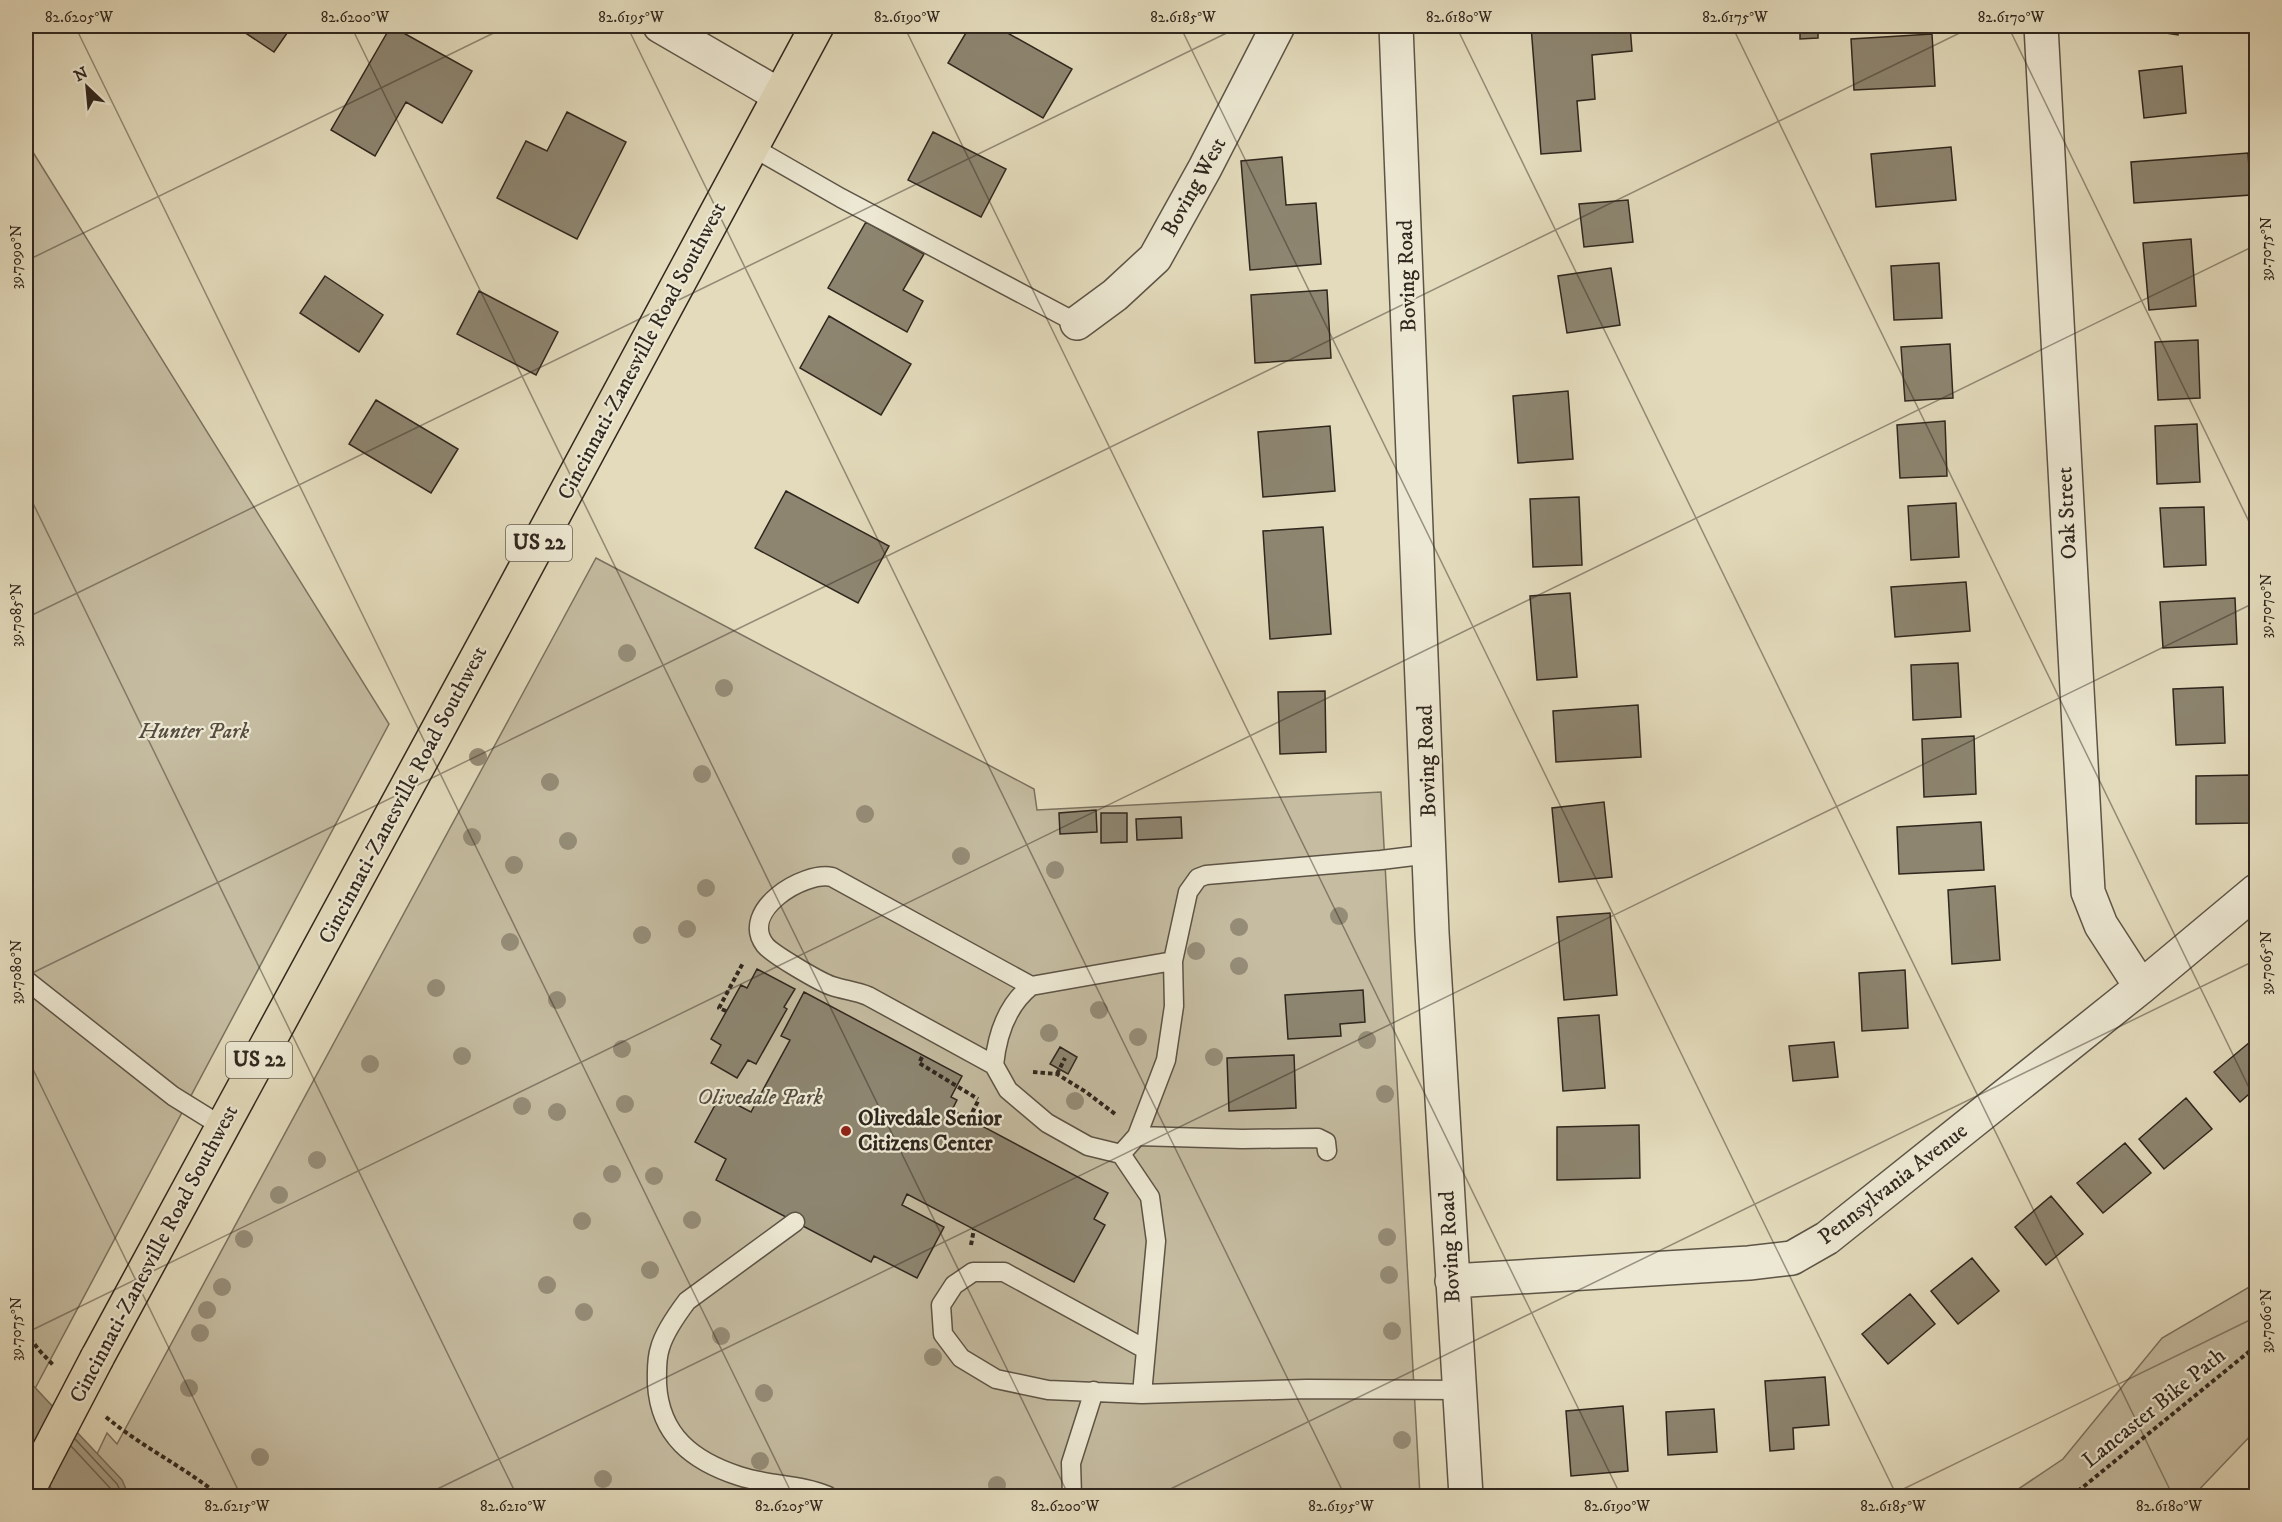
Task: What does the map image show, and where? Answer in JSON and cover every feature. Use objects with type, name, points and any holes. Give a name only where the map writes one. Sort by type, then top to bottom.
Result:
[{"type":"main road","name":"US 22","points":[[779,95],[817,26]]},
{"type":"main road","name":"Cincinnati-Zanesville Road Southwest","points":[[32,1483],[97,1358],[779,95]]},
{"type":"street","points":[[660,26],[779,95]]},
{"type":"street","name":"Boving West","points":[[1077,323],[1115,295],[1155,258],[1205,168],[1278,26]]},
{"type":"street","name":"Boving Road","points":[[1396,26],[1432,933],[1466,1497]]},
{"type":"street","name":"Oak Street","points":[[2041,26],[2088,892],[2102,925],[2141,987]]},
{"type":"street","name":"Pennsylvania Avenue","points":[[1452,1281],[1749,1263],[1792,1258],[1827,1238],[2141,987],[2256,891]]},
{"type":"lane","points":[[752,147],[841,198],[1077,323]]},
{"type":"lane","points":[[1121,1154],[1137,1136],[1166,1060],[1174,1006],[1173,961],[1188,892],[1198,878],[1206,874],[1430,854]]},
{"type":"lane","points":[[1031,986],[832,877],[823,875],[813,877],[784,890],[761,916],[759,927],[761,939],[772,952],[827,983],[868,996],[996,1071],[1008,1090],[1047,1123],[1088,1146],[1121,1154],[1150,1197],[1156,1241],[1142,1394]]},
{"type":"lane","points":[[996,1071],[996,1049],[1009,1011],[1020,995],[1031,986],[1173,961]]},
{"type":"lane","points":[[26,980],[173,1096],[223,1127]]},
{"type":"lane","points":[[1137,1136],[1242,1139],[1318,1138],[1326,1142],[1327,1151]]},
{"type":"lane","points":[[795,1222],[687,1301],[675,1316],[660,1346],[657,1363],[658,1398],[672,1432],[684,1448],[702,1460],[741,1477],[802,1488],[828,1497]]},
{"type":"lane","points":[[1145,1349],[1004,1272],[974,1272],[954,1285],[941,1305],[943,1334],[961,1358],[996,1379],[1048,1390],[1142,1394],[1307,1389],[1458,1390]]},
{"type":"lane","points":[[1072,1497],[1071,1463],[1094,1391]]},
{"type":"path","points":[[726,1011],[718,1008],[746,957],[761,939]]},
{"type":"path","points":[[1057,1074],[1065,1058]]},
{"type":"path","points":[[919,1063],[979,1100]]},
{"type":"path","points":[[996,1071],[1057,1074],[1102,1104],[1137,1136]]},
{"type":"path","points":[[26,1332],[38,1349],[61,1373]]},
{"type":"path","name":"Lancaster Bike Path","points":[[2072,1497],[2256,1346]]},
{"type":"path","points":[[101,1412],[126,1434],[200,1480],[220,1497]]},
{"type":"green space","name":"Hunter Park","points":[[26,141],[389,724],[31,1396],[26,1391]]},
{"type":"green space","name":"Olivedale Park","points":[[596,558],[1034,789],[1037,810],[1381,792],[1420,1496],[77,1496],[107,1433],[117,1444]]},
{"type":"green space","points":[[2256,1283],[2256,1430],[2193,1496],[2008,1496],[2063,1459],[2162,1338]]},
{"type":"water","points":[[26,1378],[122,1480],[129,1496],[56,1496],[26,1448]]},
{"type":"building","points":[[235,26],[292,26],[274,52]]},
{"type":"building","points":[[391,26],[472,71],[442,123],[406,102],[375,156],[331,130]]},
{"type":"building","points":[[970,26],[995,26],[1072,69],[1043,118],[948,63]]},
{"type":"building","points":[[1531,26],[1630,26],[1632,51],[1592,55],[1595,99],[1577,101],[1581,151],[1541,154]]},
{"type":"building","points":[[1800,26],[1818,26],[1818,38],[1800,39]]},
{"type":"building","points":[[2134,26],[2179,26],[2178,35],[2133,28]]},
{"type":"building","points":[[1932,34],[1935,86],[1854,90],[1851,39]]},
{"type":"building","points":[[2182,66],[2186,113],[2144,118],[2139,71]]},
{"type":"building","points":[[567,112],[626,142],[577,239],[497,198],[526,141],[547,151]]},
{"type":"building","points":[[933,132],[1006,169],[981,217],[908,180]]},
{"type":"building","points":[[1951,147],[1956,200],[1876,207],[1871,154]]},
{"type":"building","points":[[2248,153],[2251,195],[2134,203],[2131,162]]},
{"type":"building","points":[[1282,157],[1286,205],[1316,203],[1321,264],[1250,270],[1241,161]]},
{"type":"building","points":[[1628,200],[1633,242],[1584,247],[1579,204]]},
{"type":"building","points":[[866,222],[924,254],[903,290],[923,301],[907,332],[828,288]]},
{"type":"building","points":[[2191,239],[2196,306],[2149,310],[2143,243]]},
{"type":"building","points":[[1939,263],[1942,318],[1894,320],[1891,266]]},
{"type":"building","points":[[1611,268],[1620,325],[1567,333],[1558,276]]},
{"type":"building","points":[[325,276],[383,315],[359,352],[300,313]]},
{"type":"building","points":[[1327,290],[1331,358],[1255,363],[1251,295]]},
{"type":"building","points":[[479,291],[558,332],[536,375],[457,334]]},
{"type":"building","points":[[829,316],[911,364],[881,415],[800,368]]},
{"type":"building","points":[[2198,340],[2200,398],[2158,400],[2155,342]]},
{"type":"building","points":[[1950,344],[1953,398],[1905,401],[1901,347]]},
{"type":"building","points":[[1568,391],[1573,459],[1518,463],[1513,396]]},
{"type":"building","points":[[376,400],[458,449],[431,493],[349,444]]},
{"type":"building","points":[[1945,421],[1947,476],[1900,478],[1897,425]]},
{"type":"building","points":[[2197,424],[2200,482],[2157,484],[2155,426]]},
{"type":"building","points":[[1330,426],[1335,491],[1263,497],[1258,432]]},
{"type":"building","points":[[786,491],[889,546],[858,603],[755,548]]},
{"type":"building","points":[[1579,497],[1582,565],[1533,567],[1530,499]]},
{"type":"building","points":[[1956,503],[1959,557],[1911,560],[1908,506]]},
{"type":"building","points":[[2204,507],[2206,565],[2164,567],[2160,508]]},
{"type":"building","points":[[1323,527],[1331,634],[1270,639],[1263,531]]},
{"type":"building","points":[[1966,582],[1970,631],[1895,637],[1891,587]]},
{"type":"building","points":[[1570,593],[1577,677],[1537,680],[1530,596]]},
{"type":"building","points":[[2235,598],[2237,644],[2163,648],[2160,602]]},
{"type":"building","points":[[1958,663],[1961,717],[1913,720],[1911,665]]},
{"type":"building","points":[[2223,687],[2225,743],[2176,745],[2173,689]]},
{"type":"building","points":[[1325,691],[1326,752],[1280,754],[1278,692]]},
{"type":"building","points":[[1638,705],[1641,757],[1556,762],[1553,711]]},
{"type":"building","points":[[1974,736],[1976,794],[1924,797],[1922,739]]},
{"type":"building","points":[[2250,775],[2250,823],[2196,824],[2196,776]]},
{"type":"building","points":[[1604,802],[1612,877],[1559,882],[1552,808]]},
{"type":"building","points":[[1096,810],[1097,832],[1060,834],[1059,813]]},
{"type":"building","points":[[1101,813],[1127,813],[1127,842],[1101,843]]},
{"type":"building","points":[[1181,817],[1182,838],[1137,840],[1136,819]]},
{"type":"building","points":[[1981,822],[1984,870],[1899,874],[1897,827]]},
{"type":"building","points":[[1995,886],[2000,960],[1952,964],[1948,890]]},
{"type":"building","points":[[1610,913],[1617,995],[1564,1000],[1557,917]]},
{"type":"building","points":[[757,969],[795,989],[784,1007],[787,1009],[756,1064],[748,1060],[737,1078],[711,1063],[721,1045],[711,1039],[741,985],[747,988]]},
{"type":"building","points":[[1905,970],[1908,1028],[1862,1031],[1859,973]]},
{"type":"building","points":[[1363,990],[1365,1022],[1340,1024],[1341,1036],[1288,1039],[1285,995]]},
{"type":"building","name":"Olivedale Senior Citizens Center","points":[[804,992],[962,1076],[951,1097],[957,1100],[952,1110],[1108,1193],[1094,1219],[1105,1225],[1074,1282],[907,1194],[902,1205],[944,1227],[917,1278],[874,1256],[871,1262],[716,1180],[726,1159],[695,1142],[720,1096],[751,1112],[790,1040],[781,1036]]},
{"type":"building","points":[[1599,1015],[1605,1088],[1563,1091],[1558,1018]]},
{"type":"building","points":[[2256,1037],[2256,1088],[2240,1102],[2214,1072]]},
{"type":"building","points":[[1834,1042],[1838,1077],[1793,1081],[1789,1046]]},
{"type":"building","points":[[1060,1047],[1077,1057],[1068,1074],[1050,1064]]},
{"type":"building","points":[[1294,1055],[1296,1108],[1229,1111],[1227,1058]]},
{"type":"building","points":[[2186,1098],[2212,1129],[2164,1169],[2139,1139]]},
{"type":"building","points":[[1639,1125],[1640,1178],[1557,1180],[1557,1127]]},
{"type":"building","points":[[2125,1143],[2151,1173],[2103,1213],[2077,1183]]},
{"type":"building","points":[[2051,1196],[2083,1234],[2046,1265],[2015,1227]]},
{"type":"building","points":[[1972,1258],[1999,1291],[1958,1324],[1931,1291]]},
{"type":"building","points":[[1910,1294],[1935,1324],[1888,1364],[1862,1334]]},
{"type":"building","points":[[1825,1377],[1829,1425],[1793,1428],[1794,1449],[1770,1451],[1765,1381]]},
{"type":"building","points":[[1623,1406],[1628,1471],[1571,1476],[1566,1411]]},
{"type":"building","points":[[1714,1409],[1717,1452],[1668,1455],[1666,1412]]},
{"type":"building","points":[[1642,1489],[1642,1496],[1578,1496],[1578,1492]]},
{"type":"place","name":"Olivedale Senior Citizens Center","points":[[846,1131]]}]
